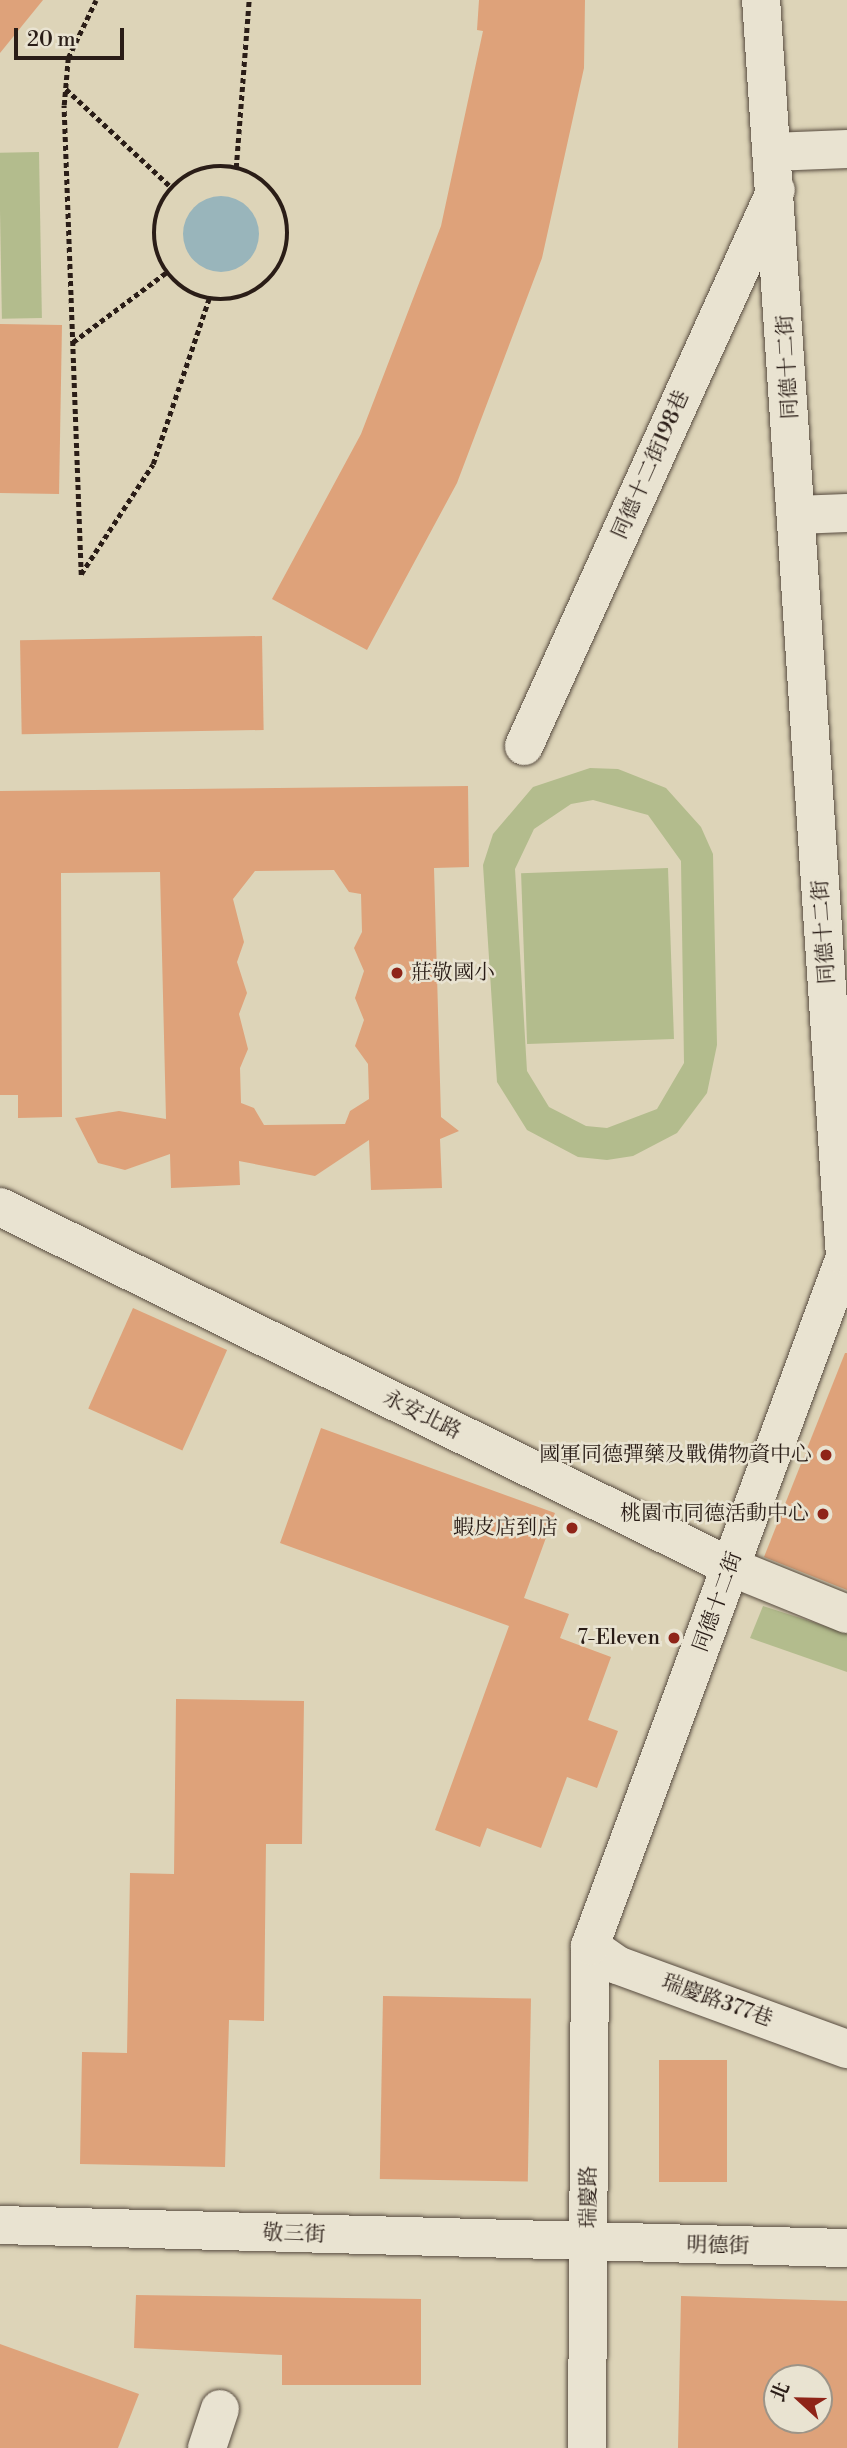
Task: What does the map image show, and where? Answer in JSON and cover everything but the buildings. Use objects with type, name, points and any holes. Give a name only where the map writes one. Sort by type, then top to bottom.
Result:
[{"type":"street","name":"同德十二街","points":[[590,1946],[846,1257],[775,169],[761,0]]},
{"type":"street","points":[[775,169],[847,149]]},
{"type":"street","name":"同德十二街198巷","points":[[524,746],[775,169]]},
{"type":"street","points":[[796,515],[847,513]]},
{"type":"street","name":"永安北路","points":[[0,1207],[731,1567],[847,1614]]},
{"type":"street","name":"瑞慶路377巷","points":[[590,1946],[617,1965],[847,2049]]},
{"type":"street","name":"瑞慶路","points":[[587,2448],[590,1946]]},
{"type":"street","name":"敬三街","points":[[0,2225],[589,2244]]},
{"type":"street","name":"明德街","points":[[589,2244],[847,2248]]},
{"type":"street","points":[[207,2448],[220,2409]]},
{"type":"path","points":[[96,0],[68,58],[66,89],[81,575],[153,464],[209,299]]},
{"type":"path","points":[[236,168],[249,0]]},
{"type":"path","points":[[66,89],[172,188]]},
{"type":"path","points":[[236,168],[264,181],[279,198],[287,244],[280,264],[259,287],[230,300],[209,299],[189,292],[167,272],[155,241],[155,220],[172,188],[198,170],[236,168]]},
{"type":"path","points":[[72,342],[167,272]]},
{"type":"green space","points":[[39,152],[42,318],[2,319],[0,153]]},
{"type":"green space","points":[[590,768],[618,769],[666,788],[701,827],[713,854],[717,1045],[707,1093],[677,1133],[633,1156],[607,1160],[578,1157],[527,1130],[497,1082],[483,865],[493,834],[533,787]],"holes":[[[593,800],[648,815],[681,861],[684,1063],[657,1109],[607,1128],[586,1126],[549,1107],[527,1071],[515,869],[534,829],[571,804]]]},
{"type":"green space","points":[[668,868],[674,1039],[527,1044],[521,873]]},
{"type":"green space","points":[[763,1606],[847,1633],[847,1672],[750,1638]]},
{"type":"water","points":[[221,196],[236,199],[248,207],[256,219],[259,234],[256,249],[248,261],[236,269],[221,272],[206,269],[194,261],[186,249],[183,234],[186,219],[194,207],[206,199]]},
{"type":"place","name":"莊敬國小","points":[[397,973]]},
{"type":"place","name":"國軍同德彈藥及戰備物資中心","points":[[826,1455]]},
{"type":"place","name":"桃園市同德活動中心","points":[[823,1514]]},
{"type":"place","name":"蝦皮店到店","points":[[572,1528]]},
{"type":"place","name":"7-Eleven","points":[[674,1638]]}]
